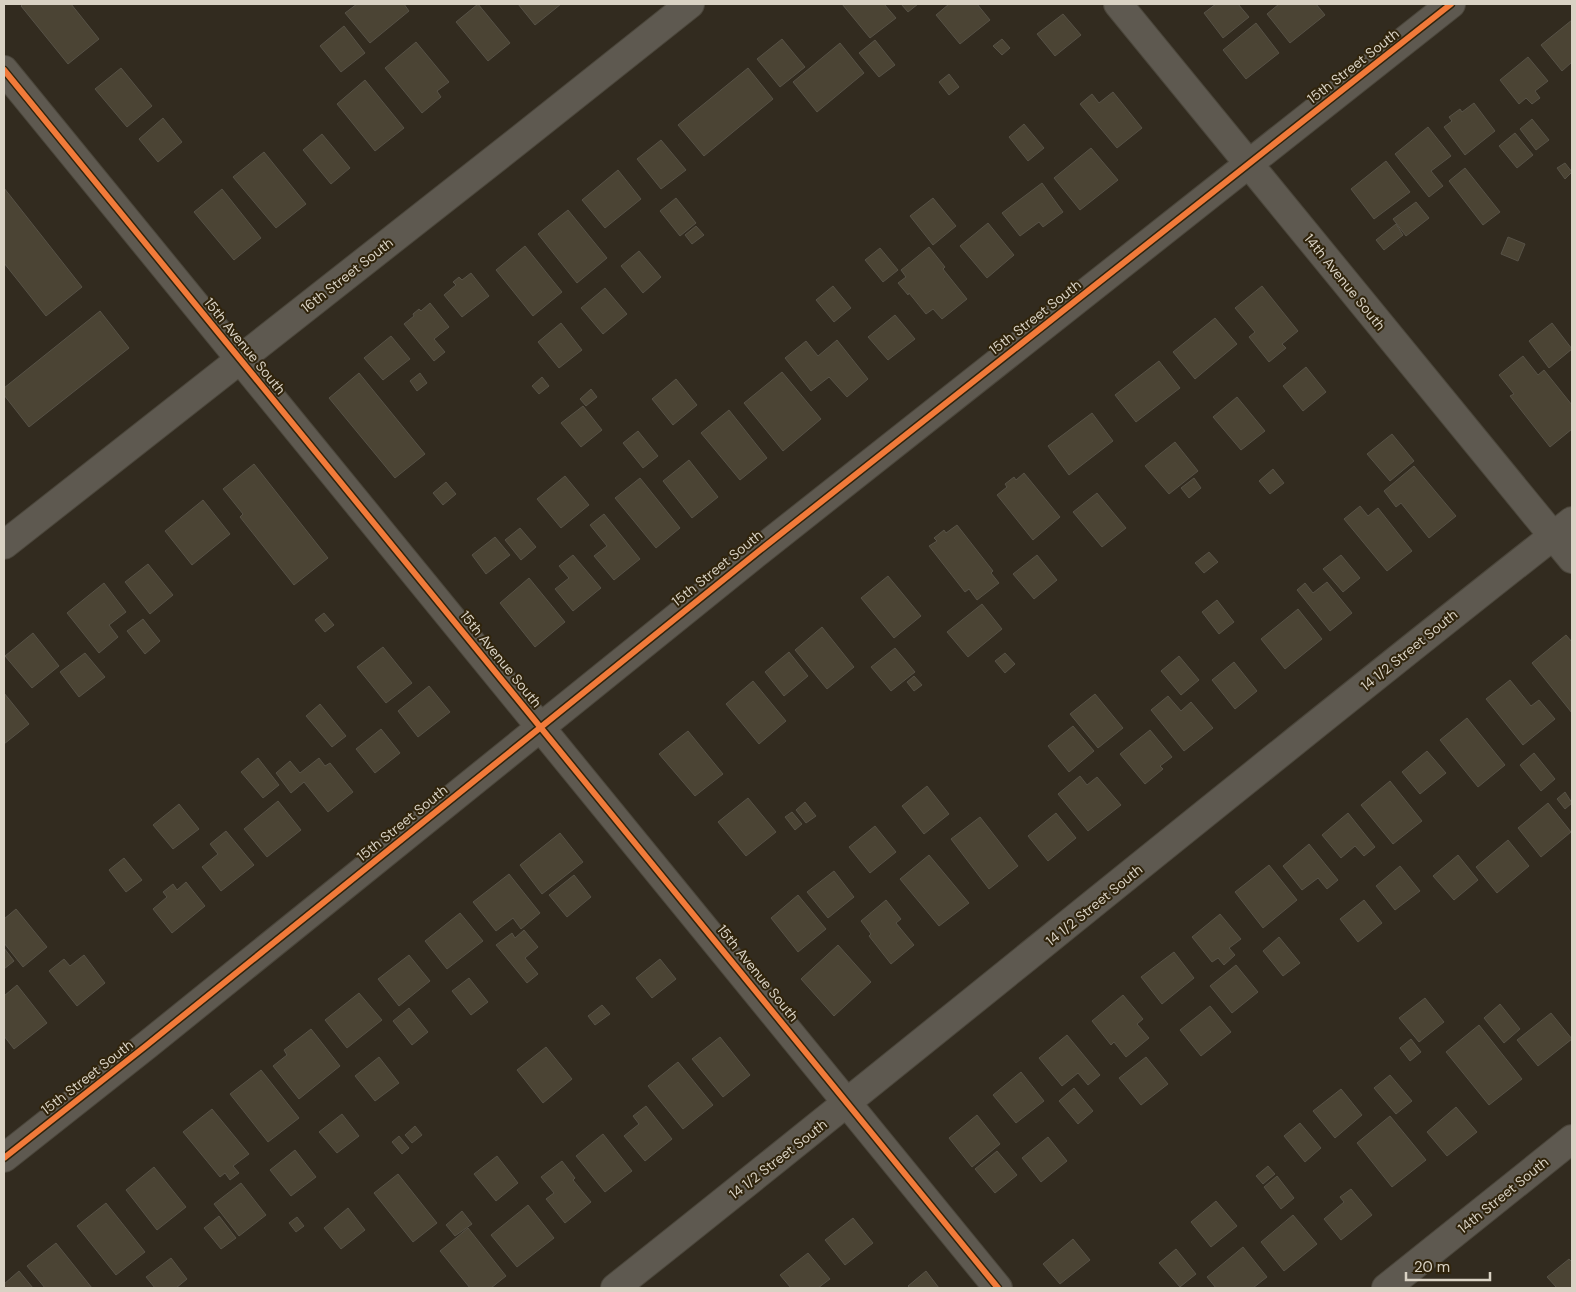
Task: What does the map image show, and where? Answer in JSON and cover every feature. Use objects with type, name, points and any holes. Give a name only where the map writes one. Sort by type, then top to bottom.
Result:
[{"type":"street","name":"16th Street South","points":[[4,545],[690,4]]},
{"type":"street","name":"14th Avenue South","points":[[1118,4],[1248,164],[1563,528],[1572,560]]},
{"type":"street","name":"15th Street South","points":[[4,1158],[147,1045],[759,551],[1451,4]]},
{"type":"street","name":"15th Avenue South","points":[[4,70],[998,1288]]},
{"type":"street","name":"14 1/2 Street South","points":[[615,1288],[1563,528]]},
{"type":"street","name":"14th Street South","points":[[1386,1288],[1572,1139]]},
{"type":"building","points":[[23,4],[71,4],[99,39],[68,64],[21,6]]},
{"type":"building","points":[[357,4],[404,4],[409,11],[370,43],[345,13]]},
{"type":"building","points":[[478,4],[510,43],[488,61],[456,22]]},
{"type":"building","points":[[518,4],[561,4],[535,25]]},
{"type":"building","points":[[842,4],[884,4],[896,18],[870,38]]},
{"type":"building","points":[[901,4],[918,4],[908,12]]},
{"type":"building","points":[[949,4],[977,4],[990,20],[960,44],[936,15]]},
{"type":"building","points":[[1216,4],[1238,4],[1249,17],[1223,38],[1204,13]]},
{"type":"building","points":[[1279,4],[1316,4],[1325,15],[1290,43],[1267,14]]},
{"type":"building","points":[[1063,14],[1081,35],[1055,56],[1037,34]]},
{"type":"building","points":[[1572,20],[1572,62],[1562,71],[1541,45]]},
{"type":"building","points":[[1256,23],[1279,53],[1246,79],[1223,50]]},
{"type":"building","points":[[344,26],[365,53],[341,72],[320,46]]},
{"type":"building","points":[[782,39],[805,67],[780,87],[757,59]]},
{"type":"building","points":[[1002,39],[1010,48],[1002,55],[993,46]]},
{"type":"building","points":[[875,40],[895,65],[879,77],[859,53]]},
{"type":"building","points":[[416,42],[449,82],[437,91],[441,97],[422,113],[385,68]]},
{"type":"building","points":[[840,43],[864,73],[817,112],[793,82]]},
{"type":"building","points":[[1528,57],[1548,81],[1535,91],[1540,98],[1532,104],[1526,98],[1519,104],[1500,80]]},
{"type":"building","points":[[121,68],[152,106],[127,127],[95,89]]},
{"type":"building","points":[[748,68],[773,99],[704,156],[678,125]]},
{"type":"building","points":[[949,74],[959,87],[949,95],[939,82]]},
{"type":"building","points":[[365,80],[404,128],[375,151],[337,104]]},
{"type":"building","points":[[1113,92],[1142,128],[1117,148],[1080,104],[1092,94],[1099,103]]},
{"type":"building","points":[[1474,103],[1495,131],[1465,155],[1444,127],[1452,121],[1449,117],[1460,109],[1462,112]]},
{"type":"building","points":[[163,118],[182,142],[158,162],[139,139]]},
{"type":"building","points":[[1532,119],[1549,140],[1536,150],[1520,129]]},
{"type":"building","points":[[1024,124],[1044,148],[1028,161],[1009,137]]},
{"type":"building","points":[[1428,127],[1451,156],[1431,171],[1443,186],[1429,197],[1395,154]]},
{"type":"building","points":[[1515,133],[1533,155],[1517,168],[1499,146]]},
{"type":"building","points":[[322,134],[350,168],[331,184],[303,150]]},
{"type":"building","points":[[661,140],[686,170],[661,189],[637,159]]},
{"type":"building","points":[[1091,148],[1118,180],[1080,210],[1054,178]]},
{"type":"building","points":[[264,152],[306,204],[276,228],[233,177]]},
{"type":"building","points":[[1386,161],[1410,192],[1374,219],[1351,189]]},
{"type":"building","points":[[1565,163],[1572,172],[1565,179],[1557,168]]},
{"type":"building","points":[[1465,168],[1500,212],[1483,225],[1449,181]]},
{"type":"building","points":[[618,170],[641,199],[605,228],[582,200]]},
{"type":"building","points":[[1042,183],[1063,212],[1043,227],[1039,222],[1020,236],[1002,213]]},
{"type":"building","points":[[4,188],[82,287],[46,316],[4,263]]},
{"type":"building","points":[[222,189],[261,238],[234,260],[194,212]]},
{"type":"building","points":[[676,198],[696,223],[680,236],[660,211]]},
{"type":"building","points":[[933,198],[956,226],[933,245],[910,216]]},
{"type":"building","points":[[1416,202],[1429,218],[1406,236],[1393,219]]},
{"type":"building","points":[[568,210],[607,258],[577,283],[538,234]]},
{"type":"building","points":[[988,223],[1014,255],[987,278],[960,246]]},
{"type":"building","points":[[1396,224],[1403,235],[1384,250],[1376,240]]},
{"type":"building","points":[[696,226],[704,235],[692,244],[685,235]]},
{"type":"building","points":[[1508,237],[1525,244],[1518,261],[1501,254]]},
{"type":"building","points":[[525,246],[562,292],[533,316],[496,270]]},
{"type":"building","points":[[929,247],[945,267],[943,269],[967,299],[942,319],[933,309],[926,314],[898,283],[906,277],[901,270]]},
{"type":"building","points":[[880,248],[898,270],[883,282],[865,260]]},
{"type":"building","points":[[639,251],[661,277],[643,293],[621,266]]},
{"type":"building","points":[[471,273],[489,296],[462,317],[444,295],[456,285],[453,282],[459,277],[462,280]]},
{"type":"building","points":[[833,286],[851,308],[834,322],[816,300]]},
{"type":"building","points":[[1262,286],[1298,331],[1282,344],[1286,348],[1269,362],[1249,337],[1255,332],[1235,308]]},
{"type":"building","points":[[605,288],[627,314],[603,334],[581,308]]},
{"type":"building","points":[[430,303],[449,327],[434,339],[445,352],[434,361],[404,324],[419,309],[421,311]]},
{"type":"building","points":[[100,311],[129,348],[29,427],[4,395],[4,388]]},
{"type":"building","points":[[895,315],[915,339],[888,360],[868,337]]},
{"type":"building","points":[[1215,318],[1237,344],[1195,379],[1173,352]]},
{"type":"building","points":[[561,323],[582,350],[559,368],[538,342]]},
{"type":"building","points":[[1552,323],[1572,349],[1549,368],[1529,341]]},
{"type":"building","points":[[391,336],[410,359],[383,380],[364,358]]},
{"type":"building","points":[[837,340],[868,379],[847,397],[829,377],[811,391],[785,358],[806,341],[818,356]]},
{"type":"building","points":[[1523,356],[1538,375],[1544,370],[1572,405],[1572,429],[1550,447],[1510,396],[1514,394],[1499,375]]},
{"type":"building","points":[[1159,361],[1180,388],[1136,422],[1115,395]]},
{"type":"building","points":[[1306,367],[1326,392],[1303,411],[1283,386]]},
{"type":"building","points":[[782,372],[821,419],[783,451],[744,403]]},
{"type":"building","points":[[359,373],[425,454],[395,478],[329,398]]},
{"type":"building","points":[[420,373],[427,383],[417,391],[410,381]]},
{"type":"building","points":[[542,377],[549,386],[539,394],[532,386]]},
{"type":"building","points":[[676,379],[697,405],[673,425],[652,399]]},
{"type":"building","points":[[591,389],[597,397],[586,406],[580,399]]},
{"type":"building","points":[[1237,397],[1265,431],[1241,450],[1213,417]]},
{"type":"building","points":[[583,406],[602,430],[581,447],[561,423]]},
{"type":"building","points":[[729,410],[767,458],[740,480],[701,433]]},
{"type":"building","points":[[1092,413],[1113,441],[1069,475],[1048,446]]},
{"type":"building","points":[[638,431],[658,456],[643,468],[623,443]]},
{"type":"building","points":[[1392,434],[1414,461],[1390,481],[1367,454]]},
{"type":"building","points":[[1175,442],[1198,471],[1169,494],[1145,466]]},
{"type":"building","points":[[689,460],[718,497],[692,518],[663,481]]},
{"type":"building","points":[[254,464],[328,558],[294,585],[240,517],[243,514],[223,489]]},
{"type":"building","points":[[1414,466],[1456,516],[1429,538],[1401,503],[1396,507],[1384,491]]},
{"type":"building","points":[[1273,469],[1284,483],[1270,494],[1259,481]]},
{"type":"building","points":[[1024,473],[1060,517],[1033,540],[997,495],[1007,487],[1005,484],[1014,477],[1016,480]]},
{"type":"building","points":[[565,476],[589,505],[561,528],[537,499]]},
{"type":"building","points":[[640,478],[680,528],[656,548],[615,498]]},
{"type":"building","points":[[1194,478],[1201,488],[1189,498],[1181,488]]},
{"type":"building","points":[[446,482],[456,494],[443,505],[433,493]]},
{"type":"building","points":[[1097,493],[1126,528],[1102,547],[1073,512]]},
{"type":"building","points":[[203,500],[230,534],[192,565],[165,531]]},
{"type":"building","points":[[1360,506],[1368,516],[1378,508],[1412,551],[1387,571],[1344,519]]},
{"type":"building","points":[[604,514],[640,559],[614,580],[594,556],[607,546],[590,525]]},
{"type":"building","points":[[957,525],[993,571],[991,573],[999,583],[977,600],[969,589],[965,592],[929,546],[937,541],[934,538],[944,530],[946,533]]},
{"type":"building","points":[[520,528],[536,547],[521,560],[505,540]]},
{"type":"building","points":[[495,537],[510,555],[486,574],[472,555]]},
{"type":"building","points":[[1209,552],[1218,562],[1204,573],[1195,563]]},
{"type":"building","points":[[573,555],[601,588],[573,611],[555,589],[569,578],[559,566]]},
{"type":"building","points":[[1037,555],[1057,580],[1034,599],[1013,574]]},
{"type":"building","points":[[1341,555],[1360,578],[1343,592],[1323,569]]},
{"type":"building","points":[[148,564],[173,595],[150,614],[125,582]]},
{"type":"building","points":[[888,576],[921,616],[894,638],[861,598]]},
{"type":"building","points":[[529,578],[565,622],[535,647],[500,603]]},
{"type":"building","points":[[1327,582],[1352,613],[1330,631],[1297,590],[1305,583],[1313,593]]},
{"type":"building","points":[[104,583],[126,612],[109,625],[118,637],[99,653],[67,613]]},
{"type":"building","points":[[1217,600],[1234,622],[1219,634],[1202,612]]},
{"type":"building","points":[[982,604],[1002,629],[968,657],[947,632]]},
{"type":"building","points":[[1298,609],[1322,639],[1285,669],[1261,639]]},
{"type":"building","points":[[324,613],[334,625],[325,632],[315,620]]},
{"type":"building","points":[[143,619],[160,641],[145,654],[127,631]]},
{"type":"building","points":[[822,627],[854,667],[827,689],[795,650]]},
{"type":"building","points":[[33,633],[59,666],[32,688],[5,656]]},
{"type":"building","points":[[1566,635],[1572,642],[1572,713],[1532,663]]},
{"type":"building","points":[[383,647],[412,683],[386,703],[357,667]]},
{"type":"building","points":[[895,648],[915,672],[891,691],[871,667]]},
{"type":"building","points":[[789,652],[808,676],[784,696],[765,672]]},
{"type":"building","points":[[85,653],[105,677],[79,697],[60,672]]},
{"type":"building","points":[[1005,653],[1015,664],[1005,673],[995,661]]},
{"type":"building","points":[[1179,656],[1199,680],[1181,695],[1161,671]]},
{"type":"building","points":[[1234,662],[1257,691],[1235,709],[1212,680]]},
{"type":"building","points":[[914,676],[922,685],[914,691],[907,682]]},
{"type":"building","points":[[1510,680],[1531,706],[1539,700],[1555,719],[1523,745],[1486,699]]},
{"type":"building","points":[[753,681],[786,721],[759,744],[726,704]]},
{"type":"building","points":[[429,686],[450,712],[418,737],[398,711]]},
{"type":"building","points":[[4,693],[29,724],[4,744]]},
{"type":"building","points":[[1095,694],[1123,728],[1098,748],[1070,714]]},
{"type":"building","points":[[1168,696],[1181,711],[1191,702],[1213,728],[1184,751],[1151,710]]},
{"type":"building","points":[[320,704],[346,736],[332,747],[306,716]]},
{"type":"building","points":[[1467,718],[1505,765],[1478,787],[1440,740]]},
{"type":"building","points":[[1073,726],[1094,751],[1069,772],[1048,746]]},
{"type":"building","points":[[381,729],[400,753],[375,773],[356,749]]},
{"type":"building","points":[[1150,730],[1172,757],[1160,766],[1163,769],[1145,784],[1120,754]]},
{"type":"building","points":[[688,731],[723,774],[695,796],[659,754]]},
{"type":"building","points":[[1427,751],[1446,773],[1420,794],[1402,772]]},
{"type":"building","points":[[1534,753],[1555,779],[1541,791],[1520,765]]},
{"type":"building","points":[[258,758],[279,785],[263,798],[241,772]]},
{"type":"building","points":[[319,758],[325,766],[330,763],[353,792],[328,812],[304,782],[291,793],[276,773],[290,761],[300,773]]},
{"type":"building","points":[[1080,776],[1087,785],[1097,777],[1121,805],[1088,831],[1058,794]]},
{"type":"building","points":[[1390,781],[1422,821],[1393,844],[1361,805]]},
{"type":"building","points":[[927,786],[949,814],[924,834],[902,806]]},
{"type":"building","points":[[1565,792],[1572,803],[1565,809],[1557,799]]},
{"type":"building","points":[[748,798],[776,832],[746,856],[718,822]]},
{"type":"building","points":[[278,801],[301,830],[267,857],[244,829]]},
{"type":"building","points":[[805,802],[816,816],[806,823],[796,810]]},
{"type":"building","points":[[1548,803],[1571,832],[1541,857],[1518,828]]},
{"type":"building","points":[[179,804],[199,829],[173,849],[153,825]]},
{"type":"building","points":[[792,812],[802,824],[795,830],[785,817]]},
{"type":"building","points":[[1056,813],[1076,838],[1048,861],[1028,836]]},
{"type":"building","points":[[1348,813],[1375,847],[1364,856],[1355,846],[1341,858],[1322,835]]},
{"type":"building","points":[[980,817],[1018,866],[989,889],[951,839]]},
{"type":"building","points":[[875,826],[896,852],[870,873],[849,847]]},
{"type":"building","points":[[226,831],[254,865],[221,891],[202,867],[218,854],[210,844]]},
{"type":"building","points":[[560,833],[583,862],[542,894],[520,865]]},
{"type":"building","points":[[1508,840],[1529,866],[1497,893],[1476,867]]},
{"type":"building","points":[[1309,844],[1338,880],[1327,889],[1318,878],[1302,890],[1283,866]]},
{"type":"building","points":[[929,855],[969,903],[939,926],[900,879]]},
{"type":"building","points":[[1458,855],[1478,880],[1454,900],[1433,876]]},
{"type":"building","points":[[124,858],[142,880],[126,892],[109,870]]},
{"type":"building","points":[[1269,865],[1297,900],[1263,928],[1235,892]]},
{"type":"building","points":[[1400,866],[1420,891],[1395,910],[1376,886]]},
{"type":"building","points":[[834,871],[854,897],[828,918],[807,892]]},
{"type":"building","points":[[509,874],[540,913],[521,929],[513,918],[496,931],[473,902]]},
{"type":"building","points":[[574,875],[591,897],[567,917],[549,895]]},
{"type":"building","points":[[186,882],[205,906],[172,933],[153,909],[167,897],[163,892],[173,884],[177,890]]},
{"type":"building","points":[[798,895],[826,929],[798,952],[771,918]]},
{"type":"building","points":[[886,900],[901,919],[896,923],[914,945],[891,964],[869,936],[871,934],[861,921]]},
{"type":"building","points":[[1364,900],[1382,923],[1358,942],[1340,919]]},
{"type":"building","points":[[16,909],[47,947],[23,967],[4,943],[4,919]]},
{"type":"building","points":[[460,913],[483,941],[447,969],[425,941]]},
{"type":"building","points":[[1220,914],[1241,939],[1229,948],[1235,955],[1224,965],[1218,958],[1212,962],[1192,937]]},
{"type":"building","points":[[524,930],[538,947],[525,958],[538,974],[527,983],[496,945],[512,933],[515,938]]},
{"type":"building","points":[[1279,937],[1300,963],[1283,976],[1263,951]]},
{"type":"building","points":[[838,945],[871,982],[834,1016],[801,979]]},
{"type":"building","points":[[4,948],[14,961],[4,969]]},
{"type":"building","points":[[1174,952],[1194,978],[1162,1004],[1141,977]]},
{"type":"building","points":[[84,955],[105,983],[77,1006],[49,971],[64,959],[70,966]]},
{"type":"building","points":[[409,955],[430,981],[399,1006],[378,979]]},
{"type":"building","points":[[660,959],[676,979],[652,998],[636,978]]},
{"type":"building","points":[[1236,965],[1258,992],[1232,1013],[1210,986]]},
{"type":"building","points":[[469,978],[488,1002],[471,1015],[452,991]]},
{"type":"building","points":[[17,985],[47,1023],[14,1049],[4,1036],[4,996]]},
{"type":"building","points":[[359,993],[382,1020],[347,1048],[325,1020]]},
{"type":"building","points":[[1123,995],[1143,1019],[1137,1024],[1149,1038],[1126,1057],[1114,1042],[1111,1045],[1092,1021]]},
{"type":"building","points":[[1425,998],[1444,1022],[1419,1042],[1399,1018]]},
{"type":"building","points":[[1500,1004],[1520,1029],[1504,1043],[1484,1018]]},
{"type":"building","points":[[602,1005],[610,1014],[595,1025],[588,1016]]},
{"type":"building","points":[[1210,1006],[1231,1032],[1201,1056],[1180,1030]]},
{"type":"building","points":[[409,1008],[428,1032],[412,1045],[393,1021]]},
{"type":"building","points":[[1551,1013],[1572,1039],[1538,1066],[1517,1040]]},
{"type":"building","points":[[1479,1025],[1522,1079],[1489,1105],[1446,1052]]},
{"type":"building","points":[[311,1029],[340,1066],[299,1099],[273,1066],[287,1055],[284,1050]]},
{"type":"building","points":[[1067,1035],[1100,1075],[1088,1085],[1078,1073],[1062,1086],[1039,1058]]},
{"type":"building","points":[[720,1037],[750,1075],[723,1097],[692,1059]]},
{"type":"building","points":[[1411,1039],[1421,1052],[1410,1061],[1400,1048]]},
{"type":"building","points":[[546,1047],[572,1079],[543,1103],[517,1070]]},
{"type":"building","points":[[379,1057],[399,1083],[375,1101],[355,1076]]},
{"type":"building","points":[[1146,1057],[1168,1084],[1141,1105],[1119,1078]]},
{"type":"building","points":[[678,1062],[713,1105],[683,1129],[648,1086]]},
{"type":"building","points":[[261,1070],[299,1118],[268,1142],[230,1094]]},
{"type":"building","points":[[1021,1072],[1044,1101],[1016,1123],[993,1095]]},
{"type":"building","points":[[1390,1075],[1412,1101],[1396,1114],[1374,1088]]},
{"type":"building","points":[[1074,1088],[1093,1111],[1078,1124],[1059,1101]]},
{"type":"building","points":[[1341,1089],[1362,1115],[1335,1138],[1313,1111]]},
{"type":"building","points":[[646,1106],[672,1139],[645,1161],[624,1136],[639,1124],[633,1116]]},
{"type":"building","points":[[1456,1107],[1477,1132],[1447,1156],[1427,1132]]},
{"type":"building","points":[[212,1109],[249,1154],[233,1166],[239,1173],[230,1180],[225,1173],[220,1177],[183,1132]]},
{"type":"building","points":[[342,1114],[359,1136],[337,1153],[319,1132]]},
{"type":"building","points":[[977,1115],[1000,1144],[972,1167],[949,1138]]},
{"type":"building","points":[[1390,1116],[1426,1160],[1392,1187],[1357,1143]]},
{"type":"building","points":[[1300,1123],[1321,1148],[1305,1162],[1284,1136]]},
{"type":"building","points":[[415,1126],[422,1135],[412,1143],[405,1135]]},
{"type":"building","points":[[603,1134],[632,1171],[605,1192],[576,1156]]},
{"type":"building","points":[[399,1136],[409,1148],[402,1154],[392,1142]]},
{"type":"building","points":[[1048,1137],[1067,1161],[1041,1182],[1022,1158]]},
{"type":"building","points":[[295,1150],[316,1177],[291,1196],[270,1170]]},
{"type":"building","points":[[997,1151],[1017,1175],[995,1193],[975,1169]]},
{"type":"building","points":[[497,1156],[518,1183],[496,1201],[474,1174]]},
{"type":"building","points":[[562,1161],[575,1178],[573,1180],[591,1202],[565,1223],[546,1199],[554,1193],[541,1177]]},
{"type":"building","points":[[1268,1166],[1275,1174],[1263,1184],[1256,1176]]},
{"type":"building","points":[[154,1167],[186,1207],[157,1230],[126,1190]]},
{"type":"building","points":[[398,1174],[437,1223],[413,1242],[374,1193]]},
{"type":"building","points":[[1277,1176],[1294,1198],[1281,1209],[1264,1187]]},
{"type":"building","points":[[241,1183],[266,1215],[239,1236],[214,1204]]},
{"type":"building","points":[[1351,1189],[1372,1215],[1341,1240],[1324,1219],[1344,1202],[1340,1197]]},
{"type":"building","points":[[1216,1201],[1237,1226],[1211,1247],[1191,1222]]},
{"type":"building","points":[[106,1203],[145,1252],[116,1275],[77,1226]]},
{"type":"building","points":[[528,1205],[554,1238],[517,1267],[491,1235]]},
{"type":"building","points":[[348,1208],[365,1230],[341,1249],[324,1228]]},
{"type":"building","points":[[462,1211],[472,1224],[455,1236],[446,1225]]},
{"type":"building","points":[[1293,1215],[1317,1244],[1284,1271],[1261,1242]]},
{"type":"building","points":[[219,1216],[236,1238],[221,1249],[204,1228]]},
{"type":"building","points":[[297,1217],[304,1226],[296,1232],[289,1223]]},
{"type":"building","points":[[853,1218],[873,1243],[845,1265],[825,1240]]},
{"type":"building","points":[[468,1228],[506,1276],[491,1288],[470,1288],[440,1251]]},
{"type":"building","points":[[1073,1239],[1090,1260],[1060,1284],[1043,1264]]},
{"type":"building","points":[[56,1243],[92,1288],[45,1288],[27,1266]]},
{"type":"building","points":[[1243,1247],[1267,1277],[1253,1288],[1216,1288],[1207,1277]]},
{"type":"building","points":[[1176,1249],[1196,1274],[1180,1287],[1159,1263]]},
{"type":"building","points":[[808,1253],[830,1279],[818,1288],[791,1288],[780,1275]]},
{"type":"building","points":[[171,1258],[187,1279],[176,1288],[155,1288],[146,1277]]},
{"type":"building","points":[[1569,1259],[1572,1262],[1572,1288],[1557,1288],[1547,1277]]},
{"type":"building","points":[[19,1271],[33,1288],[4,1288],[4,1284]]},
{"type":"building","points":[[926,1271],[939,1288],[910,1288],[908,1286]]},
{"type":"cycle path","points":[[4,1158],[147,1045],[759,551],[1451,4]]},
{"type":"cycle path","points":[[4,70],[998,1288]]}]
